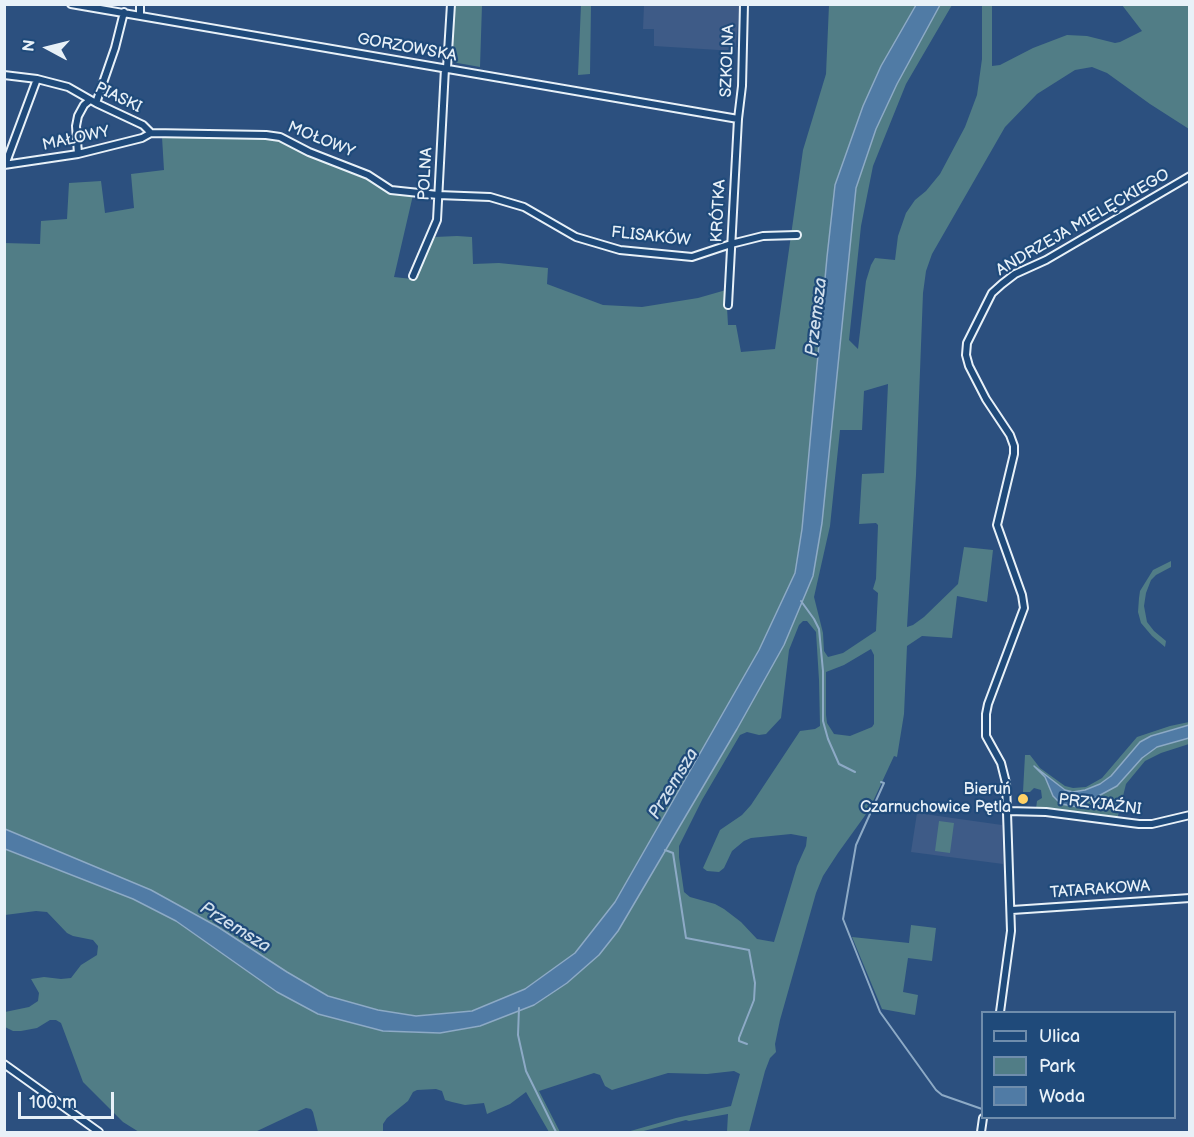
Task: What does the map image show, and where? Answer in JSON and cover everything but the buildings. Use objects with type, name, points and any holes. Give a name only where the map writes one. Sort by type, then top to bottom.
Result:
[{"type":"street","name":"GORZOWSKA","points":[[71,4],[738,119]]},
{"type":"street","points":[[140,16],[141,4]]},
{"type":"street","name":"POLNA","points":[[413,276],[436,225],[452,4]]},
{"type":"street","name":"SZKOLNA","points":[[738,119],[742,86],[744,4]]},
{"type":"street","points":[[78,154],[76,126],[78,116],[84,105],[93,102],[115,48],[124,12]]},
{"type":"street","name":"PIASKI","points":[[4,75],[38,79],[68,87],[93,102],[143,125],[151,133]]},
{"type":"street","points":[[5,165],[38,79]]},
{"type":"street","name":"KRÓTKA","points":[[728,305],[738,119]]},
{"type":"street","name":"MOŁOWY","points":[[151,133],[280,137],[309,152],[368,175],[391,190],[438,195]]},
{"type":"street","name":"MAŁOWY","points":[[5,165],[78,154],[142,138],[151,133]]},
{"type":"street","name":"ANDRZEJA MIELĘCKIEGO","points":[[1000,1011],[1012,910],[1006,783],[1001,763],[986,736],[986,714],[1024,608],[1022,596],[997,525],[1014,446],[1010,435],[986,399],[969,366],[966,355],[967,343],[992,293],[1015,274],[1046,260],[1190,176]]},
{"type":"street","name":"FLISAKÓW","points":[[438,195],[490,197],[513,203],[576,237],[621,250],[693,257],[763,236],[797,235]]},
{"type":"street","name":"PRZYJAŹNI","points":[[1006,811],[1046,812],[1139,824],[1152,824],[1190,815]]},
{"type":"street","name":"TATARAKOWA","points":[[1012,910],[1190,898]]},
{"type":"street","points":[[4,1064],[99,1132]]},
{"type":"shaded area","points":[[644,5],[740,5],[735,51],[654,46],[654,29],[643,29]]},
{"type":"shaded area","points":[[917,813],[1002,825],[1003,864],[911,852]]},
{"type":"green space","points":[[454,5],[482,5],[480,67],[452,62]]},
{"type":"green space","points":[[581,5],[591,5],[590,74],[578,75]]},
{"type":"green space","points":[[829,5],[916,5],[881,66],[863,106],[835,185],[802,529],[795,573],[759,650],[615,902],[575,953],[525,989],[472,1011],[416,1016],[378,1010],[328,996],[218,927],[151,890],[5,829],[4,243],[40,244],[41,221],[67,219],[69,183],[101,181],[105,213],[134,208],[131,174],[164,170],[162,137],[281,139],[305,154],[359,173],[389,193],[413,195],[394,277],[412,279],[435,237],[472,237],[473,264],[499,263],[548,268],[547,284],[603,305],[642,307],[698,298],[726,290],[728,325],[736,325],[741,352],[775,349],[803,150],[826,74]]},
{"type":"green space","points":[[940,5],[952,5],[906,84],[873,166],[861,226],[849,340],[858,349],[866,281],[871,265],[875,258],[895,260],[898,236],[906,213],[940,174],[965,127],[977,95],[982,59],[982,5],[992,5],[992,66],[1000,65],[1033,48],[1067,35],[1087,36],[1115,43],[1142,31],[1122,5],[1189,5],[1189,129],[1107,73],[1092,67],[1075,70],[1037,94],[1005,127],[932,254],[926,271],[923,293],[907,627],[924,617],[958,584],[964,547],[993,550],[987,602],[957,596],[952,638],[922,636],[907,646],[904,714],[897,757],[894,756],[869,810],[823,876],[816,893],[780,1020],[775,1044],[776,1052],[770,1058],[765,1071],[749,1132],[727,1132],[728,1114],[686,1120],[640,1132],[627,1132],[731,1106],[740,1074],[734,1071],[707,1074],[668,1073],[612,1090],[605,1086],[600,1075],[594,1073],[539,1091],[560,1132],[549,1132],[526,1092],[510,1104],[487,1114],[484,1103],[465,1105],[445,1100],[442,1091],[436,1089],[413,1092],[408,1101],[387,1118],[383,1124],[383,1132],[318,1132],[313,1112],[306,1108],[255,1132],[139,1132],[123,1122],[83,1082],[61,1023],[50,1020],[37,1028],[21,1031],[13,1031],[5,1027],[5,1012],[29,1007],[38,1001],[39,993],[31,979],[71,978],[81,965],[97,955],[98,946],[93,940],[67,933],[47,912],[5,915],[4,849],[133,899],[176,921],[277,992],[318,1014],[383,1031],[440,1033],[480,1026],[534,1005],[567,983],[599,955],[655,869],[737,729],[784,645],[813,576],[822,523],[856,188],[876,129],[897,84]],"holes":[[[888,384],[884,473],[862,474],[859,524],[876,523],[878,525],[876,579],[873,589],[878,593],[876,631],[843,653],[828,657],[824,651],[823,633],[814,597],[830,526],[840,430],[862,430],[864,391]],[[807,621],[816,632],[820,726],[800,731],[751,805],[742,815],[720,830],[703,868],[707,871],[719,872],[724,868],[732,851],[751,838],[791,834],[807,837],[774,942],[757,939],[741,922],[724,909],[690,897],[684,892],[679,846],[702,800],[740,735],[747,732],[766,734],[781,718],[789,650],[799,625]],[[871,649],[874,655],[874,724],[850,736],[834,734],[827,723],[826,715],[826,672],[844,665]]]},
{"type":"green space","points":[[1171,561],[1171,567],[1151,580],[1144,606],[1147,622],[1166,641],[1165,647],[1141,623],[1138,612],[1140,591],[1153,570]]},
{"type":"green space","points":[[1189,722],[1189,725],[1151,736],[1140,742],[1111,776],[1100,784],[1085,790],[1073,792],[1065,790],[1037,769],[1045,777],[1053,796],[1117,786],[1142,758],[1157,747],[1189,738],[1189,744],[1145,761],[1126,784],[1117,820],[1036,809],[1037,801],[1042,798],[1041,790],[1034,788],[1030,792],[1023,792],[1025,755],[1030,755],[1040,768],[1065,786],[1086,787],[1102,778],[1137,737]]},
{"type":"green space","points":[[939,821],[954,823],[950,853],[935,851]]},
{"type":"green space","points":[[911,925],[936,928],[932,961],[908,958],[903,992],[918,995],[915,1015],[882,1009],[852,937],[909,943]]},
{"type":"water","points":[[916,5],[940,5],[897,84],[876,129],[856,188],[822,523],[813,576],[784,645],[737,729],[618,931],[599,955],[567,983],[534,1005],[480,1026],[440,1033],[383,1031],[318,1014],[277,992],[176,921],[133,899],[5,849],[5,829],[151,890],[218,927],[328,996],[378,1010],[416,1016],[472,1011],[525,989],[575,953],[615,902],[759,650],[795,573],[802,529],[835,185],[863,106],[881,66]]},
{"type":"water","points":[[1189,725],[1189,738],[1157,747],[1142,758],[1117,786],[1078,807],[1061,804],[1053,796],[1045,777],[1034,766],[1065,790],[1073,792],[1085,790],[1100,784],[1111,776],[1140,742],[1151,736]]},
{"type":"waterway","points":[[801,601],[819,629],[823,671],[823,721],[828,739],[839,764],[855,772]]},
{"type":"waterway","points":[[881,782],[884,783],[856,845],[843,919],[880,1012],[936,1090],[942,1095],[981,1109]]},
{"type":"waterway","points":[[665,850],[673,853],[686,938],[749,950],[755,983],[754,1000],[739,1038],[739,1041],[747,1044]]},
{"type":"waterway","points":[[519,1008],[518,1035],[526,1071],[556,1132]]},
{"type":"place","name":"Bieruń Czarnuchowice Pętla","points":[[1023,799]]},
{"type":"water label","name":"Przemsza","points":[[817,317]]},
{"type":"water label","name":"Przemsza","points":[[674,784]]},
{"type":"water label","name":"Przemsza","points":[[235,928]]}]
